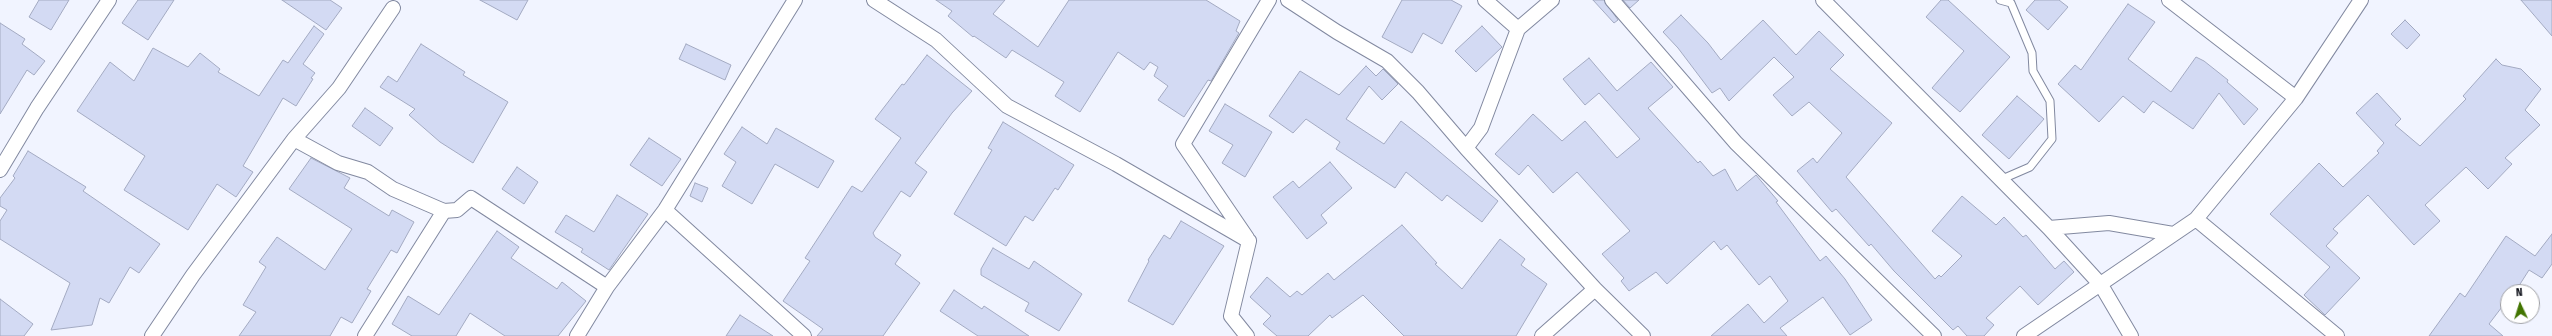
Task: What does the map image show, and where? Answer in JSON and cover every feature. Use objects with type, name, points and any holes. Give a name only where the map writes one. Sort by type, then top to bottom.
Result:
[{"type":"street","points":[[0,170],[37,108],[109,0]]},
{"type":"street","points":[[577,336],[607,287],[664,210],[795,0]]},
{"type":"street","points":[[874,0],[936,40],[1007,106],[1116,164],[1250,241]]},
{"type":"street","points":[[1247,336],[1232,316],[1250,241],[1183,144],[1270,0]]},
{"type":"street","points":[[1288,0],[1337,32],[1387,61],[1418,92],[1466,148],[1595,289],[1643,336]]},
{"type":"street","points":[[1485,0],[1518,29]]},
{"type":"street","points":[[1466,148],[1481,128],[1518,29],[1552,0]]},
{"type":"street","points":[[1612,0],[1736,143],[1934,336]]},
{"type":"street","points":[[1823,0],[2049,228],[2101,285],[2131,336]]},
{"type":"street","points":[[2169,0],[2296,98]]},
{"type":"street","points":[[2024,336],[2196,219],[2296,98],[2361,0]]},
{"type":"street","points":[[152,336],[193,275],[294,139],[339,88],[393,8]]},
{"type":"street","points":[[294,139],[338,163],[368,172],[393,189],[444,211],[457,210],[471,198],[607,287]]},
{"type":"street","points":[[664,210],[804,336]]},
{"type":"street","points":[[365,336],[444,211]]},
{"type":"street","points":[[2196,219],[2337,336]]},
{"type":"street","points":[[2049,228],[2109,223],[2173,234]]},
{"type":"street","points":[[1542,336],[1595,289]]},
{"type":"lane","points":[[2000,0],[2011,3],[2032,53],[2033,71],[2050,101],[2052,139],[2030,167],[2000,180]]},
{"type":"building","points":[[39,0],[69,0],[51,30],[29,17]]},
{"type":"building","points":[[138,0],[174,0],[148,40],[122,23]]},
{"type":"building","points":[[282,0],[330,0],[342,8],[326,30]]},
{"type":"building","points":[[480,0],[528,0],[517,20]]},
{"type":"building","points":[[936,0],[1005,0],[993,14],[1038,47],[1069,0],[1206,0],[1240,21],[1236,31],[1239,33],[1211,81],[1208,80],[1184,117],[1158,100],[1168,86],[1154,76],[1158,67],[1150,62],[1144,70],[1118,52],[1080,112],[1055,96],[1064,82],[1012,50],[1006,58],[974,36],[973,37],[948,16],[952,11]]},
{"type":"building","points":[[1402,0],[1451,0],[1462,6],[1442,44],[1423,33],[1412,53],[1382,37]]},
{"type":"building","points":[[1593,0],[1604,0],[1618,20],[1614,23]]},
{"type":"building","points":[[1623,0],[1639,0],[1630,8]]},
{"type":"building","points":[[1941,0],[1948,0],[2010,57],[1960,112],[1932,88],[1964,51],[1926,17]]},
{"type":"building","points":[[2035,0],[2059,0],[2068,7],[2048,30],[2026,10]]},
{"type":"building","points":[[2521,0],[2552,0],[2552,36]]},
{"type":"building","points":[[2128,4],[2155,22],[2128,59],[2171,92],[2196,57],[2204,61],[2228,80],[2227,82],[2258,109],[2244,125],[2219,93],[2193,129],[2153,101],[2144,113],[2123,96],[2099,122],[2058,84],[2075,65],[2081,70]]},
{"type":"building","points":[[1681,15],[1708,43],[1721,60],[1763,20],[1796,55],[1819,31],[1844,55],[1830,69],[1892,123],[1846,177],[1935,279],[1939,275],[1941,277],[1962,256],[1932,231],[1962,196],[1996,225],[2004,217],[2023,237],[2026,235],[2055,269],[2064,261],[2074,272],[2038,305],[2020,286],[1986,318],[1994,325],[1984,336],[1967,336],[1958,326],[1953,330],[1894,271],[1871,244],[1869,246],[1836,209],[1832,212],[1797,171],[1813,158],[1817,163],[1842,133],[1809,102],[1792,116],[1773,95],[1794,77],[1774,57],[1729,101],[1720,88],[1712,93],[1678,48],[1663,32]]},
{"type":"building","points":[[2405,20],[2420,35],[2407,49],[2391,34]]},
{"type":"building","points":[[0,23],[25,39],[22,44],[45,61],[34,75],[27,70],[0,114]]},
{"type":"building","points":[[314,26],[324,34],[303,64],[315,73],[311,78],[313,79],[296,106],[283,98],[243,166],[253,172],[236,197],[217,184],[188,230],[124,190],[145,156],[77,111],[110,62],[134,81],[153,48],[188,67],[200,53],[220,69],[218,72],[259,96],[283,60],[288,63]]},
{"type":"building","points":[[1482,26],[1502,47],[1476,72],[1455,51]]},
{"type":"building","points":[[421,44],[465,72],[463,75],[508,102],[473,163],[440,142],[409,115],[415,109],[380,87],[388,76],[397,82]]},
{"type":"building","points":[[686,44],[731,65],[725,80],[679,59]]},
{"type":"building","points":[[927,55],[972,91],[952,113],[915,163],[927,172],[910,197],[901,191],[873,233],[875,237],[901,255],[895,264],[920,283],[883,336],[817,336],[823,329],[783,301],[810,261],[805,258],[852,186],[862,192],[901,138],[875,119]]},
{"type":"building","points":[[1589,58],[1617,91],[1651,62],[1673,87],[1648,108],[1698,163],[1700,161],[1713,176],[1725,169],[1737,191],[1756,175],[1778,201],[1776,202],[1820,261],[1826,256],[1845,279],[1872,320],[1850,335],[1823,297],[1780,328],[1787,336],[1711,336],[1748,304],[1764,323],[1788,301],[1770,276],[1759,285],[1727,245],[1721,250],[1714,241],[1667,284],[1656,272],[1629,291],[1621,281],[1624,278],[1602,254],[1630,231],[1577,172],[1553,193],[1528,165],[1519,175],[1495,154],[1533,114],[1562,141],[1585,121],[1617,158],[1640,139],[1599,93],[1585,105],[1563,79]]},
{"type":"building","points":[[2496,59],[2502,65],[2521,69],[2541,89],[2525,110],[2540,125],[2505,158],[2512,164],[2488,189],[2466,167],[2425,205],[2440,221],[2414,245],[2368,195],[2333,229],[2338,233],[2326,246],[2360,278],[2325,315],[2304,295],[2330,267],[2270,214],[2319,163],[2343,187],[2379,153],[2377,151],[2384,143],[2356,113],[2377,93],[2401,119],[2395,125],[2420,146],[2466,99],[2463,96]]},
{"type":"building","points":[[1366,66],[1376,76],[1383,69],[1398,84],[1382,100],[1369,86],[1346,119],[1384,144],[1401,121],[1498,201],[1482,222],[1447,195],[1442,201],[1406,172],[1395,188],[1336,149],[1340,142],[1306,119],[1293,133],[1269,116],[1300,71],[1339,95]]},
{"type":"building","points":[[2017,96],[2044,119],[2009,159],[1982,135]]},
{"type":"building","points":[[1225,104],[1272,132],[1245,177],[1222,163],[1233,145],[1209,131]]},
{"type":"building","points":[[365,108],[393,128],[380,146],[352,126]]},
{"type":"building","points":[[1003,122],[1074,165],[1058,190],[1055,188],[1033,221],[1025,216],[1006,246],[954,214],[992,150],[988,148]]},
{"type":"building","points":[[742,127],[767,144],[776,128],[834,161],[818,188],[775,164],[752,204],[722,186],[736,162],[724,154]]},
{"type":"building","points":[[649,138],[681,159],[662,186],[630,165]]},
{"type":"building","points":[[28,151],[86,187],[83,191],[160,244],[139,273],[130,267],[109,303],[100,298],[92,325],[51,330],[70,283],[0,239],[0,221],[7,210],[0,206],[0,198],[15,178],[13,176]]},
{"type":"building","points":[[311,158],[350,178],[344,188],[389,216],[392,210],[414,222],[397,253],[391,250],[367,289],[371,291],[352,323],[341,317],[330,336],[239,336],[256,312],[243,305],[266,267],[259,262],[277,237],[325,270],[352,229],[289,189]]},
{"type":"building","points":[[1330,162],[1352,188],[1321,215],[1327,223],[1307,239],[1273,197],[1293,181],[1299,188]]},
{"type":"building","points":[[517,167],[538,182],[524,204],[502,189]]},
{"type":"building","points":[[695,183],[708,188],[702,202],[690,196]]},
{"type":"building","points":[[617,195],[648,214],[609,270],[581,252],[583,249],[555,232],[566,215],[594,232]]},
{"type":"building","points":[[1181,221],[1224,246],[1173,325],[1128,301],[1149,261],[1148,260],[1164,235],[1170,239]]},
{"type":"building","points":[[1402,225],[1437,263],[1435,264],[1462,289],[1500,239],[1525,259],[1521,265],[1547,284],[1516,336],[1404,336],[1363,295],[1332,318],[1330,315],[1308,336],[1277,336],[1263,324],[1271,316],[1250,297],[1267,277],[1290,297],[1297,291],[1302,295],[1328,273],[1334,280]]},
{"type":"building","points":[[497,231],[519,247],[511,258],[557,289],[562,282],[586,301],[558,336],[505,336],[470,313],[456,336],[412,336],[392,324],[408,296],[439,315]]},
{"type":"building","points":[[2552,234],[2552,264],[2542,278],[2529,270],[2520,284],[2500,284],[2500,310],[2489,324],[2503,336],[2429,336],[2460,293],[2465,297],[2506,236],[2535,256]]},
{"type":"building","points":[[993,248],[1029,269],[1034,261],[1082,294],[1059,331],[1025,311],[1029,303],[981,275],[981,269]]},
{"type":"building","points":[[954,290],[982,309],[984,306],[1029,336],[978,336],[940,311]]},
{"type":"building","points":[[0,299],[33,324],[24,336],[0,336]]},
{"type":"building","points":[[740,315],[773,336],[726,336]]}]
